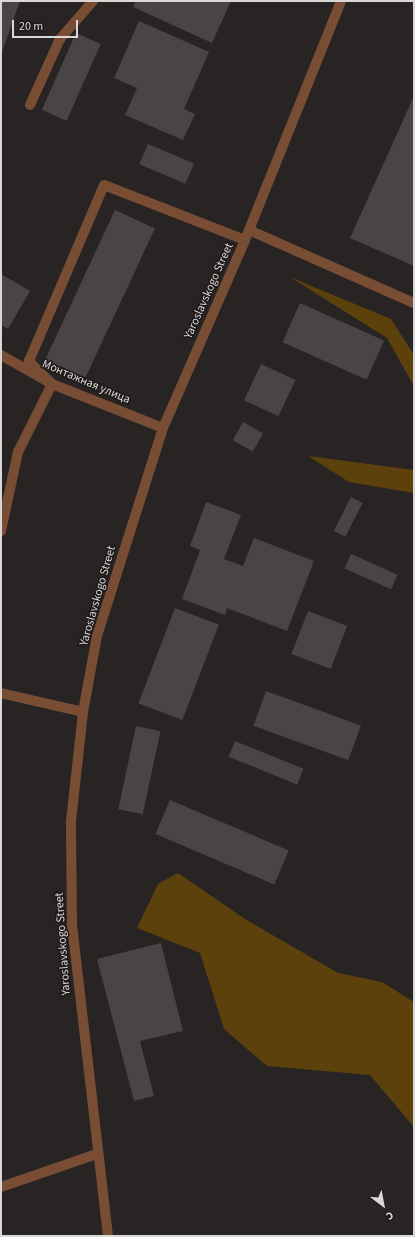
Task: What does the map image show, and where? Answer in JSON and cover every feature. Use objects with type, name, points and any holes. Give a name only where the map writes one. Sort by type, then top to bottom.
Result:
[{"type":"street","points":[[30,105],[60,39],[93,1]]},
{"type":"street","name":"Yaroslavskogo Street","points":[[108,1236],[97,1154],[72,924],[71,821],[84,712],[97,636],[163,428],[245,240],[337,2]]},
{"type":"street","points":[[1,531],[18,452],[52,384],[29,361],[104,185],[245,240]]},
{"type":"street","points":[[249,230],[414,303]]},
{"type":"street","name":"Монтажная улица","points":[[1,355],[52,384],[163,428]]},
{"type":"street","points":[[1,693],[84,712]]},
{"type":"street","points":[[1,1187],[97,1154]]},
{"type":"shaded area","points":[[290,277],[391,319],[414,355],[414,386],[387,338]]},
{"type":"shaded area","points":[[308,456],[414,470],[414,493],[349,482]]},
{"type":"shaded area","points":[[178,873],[245,919],[338,973],[382,982],[414,1002],[414,1127],[370,1075],[267,1066],[224,1029],[200,953],[137,928],[158,884]]},
{"type":"building","points":[[1,1],[20,1],[1,55]]},
{"type":"building","points":[[136,1],[231,1],[212,43],[133,7]]},
{"type":"building","points":[[139,21],[209,52],[184,109],[195,114],[183,140],[125,115],[137,88],[114,78]]},
{"type":"building","points":[[76,33],[101,44],[66,121],[42,110]]},
{"type":"building","points":[[414,96],[414,266],[350,238]]},
{"type":"building","points":[[148,144],[194,164],[185,184],[139,164]]},
{"type":"building","points":[[115,210],[155,229],[85,378],[45,360]]},
{"type":"building","points":[[1,274],[30,291],[8,329],[1,325]]},
{"type":"building","points":[[300,303],[384,340],[367,380],[283,342]]},
{"type":"building","points":[[261,364],[295,380],[279,416],[244,400]]},
{"type":"building","points":[[243,422],[263,433],[253,452],[233,440]]},
{"type":"building","points":[[351,497],[363,503],[345,537],[334,531]]},
{"type":"building","points":[[206,502],[241,515],[224,559],[243,566],[254,538],[314,561],[287,631],[227,608],[225,615],[182,599],[200,550],[190,546]]},
{"type":"building","points":[[351,554],[398,575],[391,589],[344,569]]},
{"type":"building","points":[[175,608],[219,625],[182,720],[138,703]]},
{"type":"building","points":[[308,611],[347,626],[331,669],[292,654]]},
{"type":"building","points":[[266,691],[361,726],[348,760],[253,726]]},
{"type":"building","points":[[136,726],[160,731],[143,814],[118,809]]},
{"type":"building","points":[[235,741],[304,769],[297,784],[229,757]]},
{"type":"building","points":[[170,800],[289,850],[274,884],[156,834]]},
{"type":"building","points":[[161,943],[183,1031],[140,1041],[154,1096],[134,1101],[97,959]]}]
